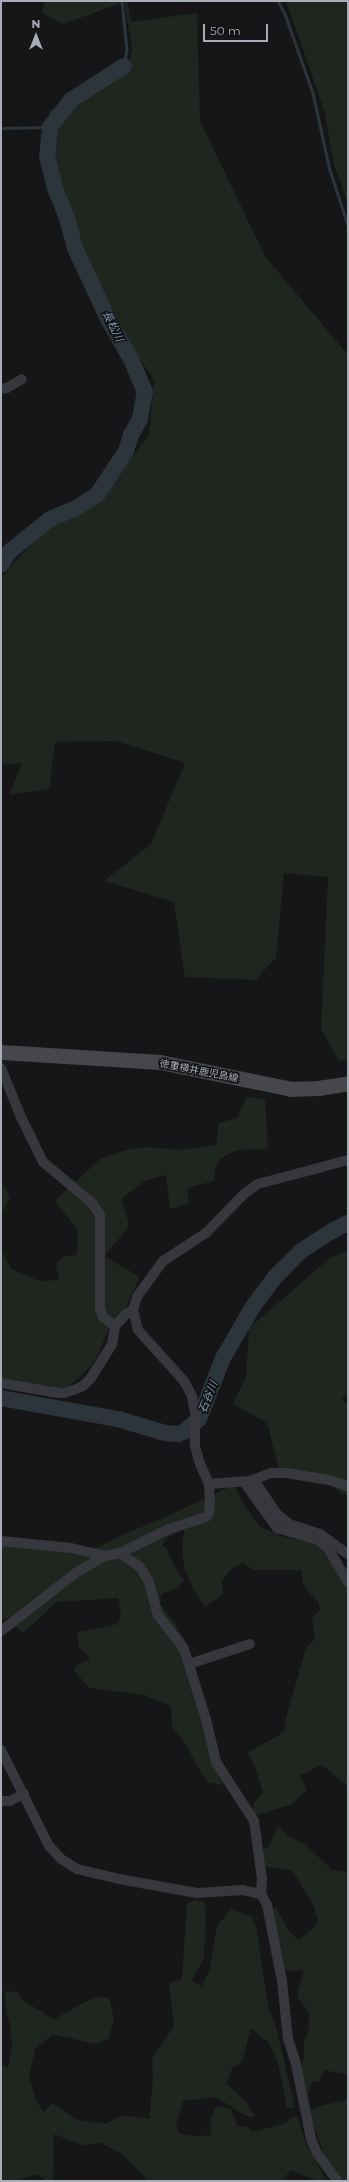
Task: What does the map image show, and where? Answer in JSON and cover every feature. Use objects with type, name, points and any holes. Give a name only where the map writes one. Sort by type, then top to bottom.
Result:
[{"type":"main road","name":"徳重横井鹿児島線","points":[[1,1052],[160,1062],[292,1089],[318,1088],[348,1083]]},
{"type":"street","points":[[1,389],[7,388],[22,379]]},
{"type":"street","points":[[1,1068],[21,1117],[43,1162],[92,1203],[100,1215],[100,1309],[103,1317],[115,1326]]},
{"type":"street","points":[[1,1630],[77,1572],[105,1556],[120,1553],[168,1529],[206,1517],[209,1513],[209,1484],[200,1464],[195,1446],[195,1413],[192,1396],[184,1381],[144,1338],[135,1321],[133,1310],[137,1297],[163,1261],[176,1250],[206,1233],[244,1194],[258,1184],[272,1179],[348,1160]]},
{"type":"street","points":[[1,1383],[64,1393],[83,1386],[91,1378],[112,1345],[115,1326],[126,1314],[133,1310]]},
{"type":"street","points":[[209,1484],[249,1481],[271,1473],[286,1473],[329,1480],[348,1486]]},
{"type":"street","points":[[249,1481],[276,1513],[289,1524],[320,1534],[348,1554]]},
{"type":"street","points":[[249,1481],[277,1528],[318,1540],[328,1548],[348,1582]]},
{"type":"street","points":[[1,1541],[71,1548],[105,1556]]},
{"type":"street","points":[[120,1553],[140,1567],[149,1582],[158,1615],[184,1649],[206,1718],[216,1762],[254,1821],[262,1880],[261,1894],[267,1905],[282,1981],[288,2039],[296,2064],[311,2139],[317,2153],[337,2181]]},
{"type":"street","points":[[189,1664],[250,1644]]},
{"type":"street","points":[[1,1750],[49,1846],[61,1859],[77,1869],[119,1879],[197,1893],[243,1890],[261,1894]]},
{"type":"street","points":[[1,1801],[10,1801],[24,1794]]},
{"type":"shaded area","points":[[45,1],[127,1],[131,22],[197,13],[200,121],[265,256],[348,355],[348,1058],[339,1061],[321,1029],[328,877],[284,873],[276,958],[255,980],[185,977],[174,902],[104,881],[151,844],[185,763],[116,741],[55,742],[49,789],[9,795],[22,763],[1,765],[1,578],[46,528],[99,500],[149,435],[154,380],[96,293],[41,150],[50,110],[128,71],[132,47],[124,2],[63,24],[42,13]]},
{"type":"shaded area","points":[[286,1],[348,1],[348,204],[334,164],[324,110]]},
{"type":"shaded area","points":[[246,1097],[265,1099],[268,1149],[237,1150],[220,1159],[215,1170],[214,1181],[187,1188],[189,1203],[170,1209],[166,1175],[145,1181],[121,1199],[129,1223],[127,1229],[104,1256],[140,1277],[128,1301],[124,1315],[112,1321],[96,1359],[82,1375],[68,1387],[54,1388],[1,1378],[1,1250],[11,1269],[39,1281],[59,1280],[56,1265],[64,1256],[77,1255],[78,1231],[55,1201],[100,1159],[129,1149],[147,1147],[178,1150],[216,1145],[219,1123],[237,1118]]},
{"type":"shaded area","points":[[1,1183],[6,1188],[10,1198],[1,1214]]},
{"type":"shaded area","points":[[348,1251],[348,1392],[342,1398],[348,1407],[348,1495],[342,1494],[327,1482],[279,1469],[267,1423],[233,1404],[246,1377],[249,1328],[331,1257]]},
{"type":"shaded area","points":[[234,1485],[245,1506],[259,1526],[284,1537],[313,1543],[348,1569],[348,1786],[322,1765],[300,1775],[307,1790],[292,1804],[251,1817],[254,1803],[263,1792],[255,1767],[247,1753],[284,1732],[286,1718],[306,1648],[315,1639],[312,1617],[320,1610],[318,1601],[308,1591],[302,1581],[302,1570],[253,1570],[243,1563],[231,1569],[222,1581],[223,1594],[205,1607],[193,1589],[185,1570],[182,1550],[184,1529],[170,1536],[162,1545],[167,1549],[174,1566],[184,1581],[177,1588],[161,1594],[160,1604],[173,1620],[187,1644],[186,1665],[214,1766],[223,1785],[209,1783],[203,1776],[186,1745],[172,1727],[171,1706],[144,1695],[89,1688],[74,1670],[77,1664],[90,1660],[86,1653],[79,1647],[77,1632],[118,1624],[121,1614],[118,1598],[57,1602],[23,1633],[6,1618],[1,1621],[1,1541],[83,1555],[120,1536],[159,1520]]},
{"type":"shaded area","points":[[278,1826],[289,1836],[306,1845],[332,1870],[348,1872],[348,2075],[324,2070],[320,2081],[312,2082],[306,2099],[300,2071],[304,2058],[304,2042],[309,2030],[309,2013],[297,1996],[304,1970],[290,1971],[281,1967],[269,1913],[276,1907],[288,1930],[298,1940],[312,1930],[318,1921],[313,1904],[292,1870],[270,1868],[259,1862],[257,1854],[269,1846]]},
{"type":"shaded area","points":[[194,1900],[204,1902],[206,1912],[204,1957],[192,1981],[202,1986],[209,1971],[217,1926],[231,1909],[252,1917],[256,1926],[268,2006],[276,2027],[295,2107],[287,2108],[278,2063],[269,2043],[251,2028],[242,2062],[232,2068],[227,2084],[247,2103],[255,2117],[246,2116],[216,2097],[183,2101],[176,2125],[180,2134],[199,2136],[211,2135],[211,2118],[216,2106],[231,2109],[237,2126],[246,2126],[253,2132],[286,2123],[289,2119],[297,2116],[306,2144],[325,2178],[324,2181],[317,2181],[291,2170],[283,2179],[288,2181],[148,2181],[123,2155],[101,2143],[82,2145],[54,2134],[53,2181],[46,2181],[38,2174],[15,2181],[1,2181],[1,2064],[8,2068],[12,2046],[10,2026],[6,2011],[5,1991],[18,1992],[22,2000],[56,2020],[63,2014],[95,1997],[109,1998],[114,2019],[109,2039],[95,2044],[53,2034],[35,2049],[29,2077],[37,2102],[44,2112],[52,2103],[78,2120],[106,2124],[122,2115],[149,2119],[153,2079],[152,2059],[174,2026],[169,1983],[182,1979],[187,1904]]},
{"type":"shaded area","points":[[348,2100],[348,2181],[340,2181],[333,2173],[323,2151],[312,2121],[310,2110],[324,2105]]},
{"type":"waterway","points":[[122,1],[127,50],[124,66]]},
{"type":"waterway","points":[[278,1],[285,14],[313,93],[330,170],[348,225]]},
{"type":"waterway","name":"長松川","points":[[1,565],[9,552],[50,519],[76,508],[97,495],[126,451],[131,435],[140,419],[145,392],[132,361],[109,321],[75,248],[67,218],[55,188],[47,157],[50,127],[71,100],[124,66]]},
{"type":"waterway","points":[[1,128],[50,127]]},
{"type":"waterway","name":"石谷川","points":[[1,1398],[118,1419],[165,1433],[178,1434],[185,1431],[199,1419],[223,1358],[254,1305],[274,1278],[301,1251],[332,1231],[348,1223]]}]
